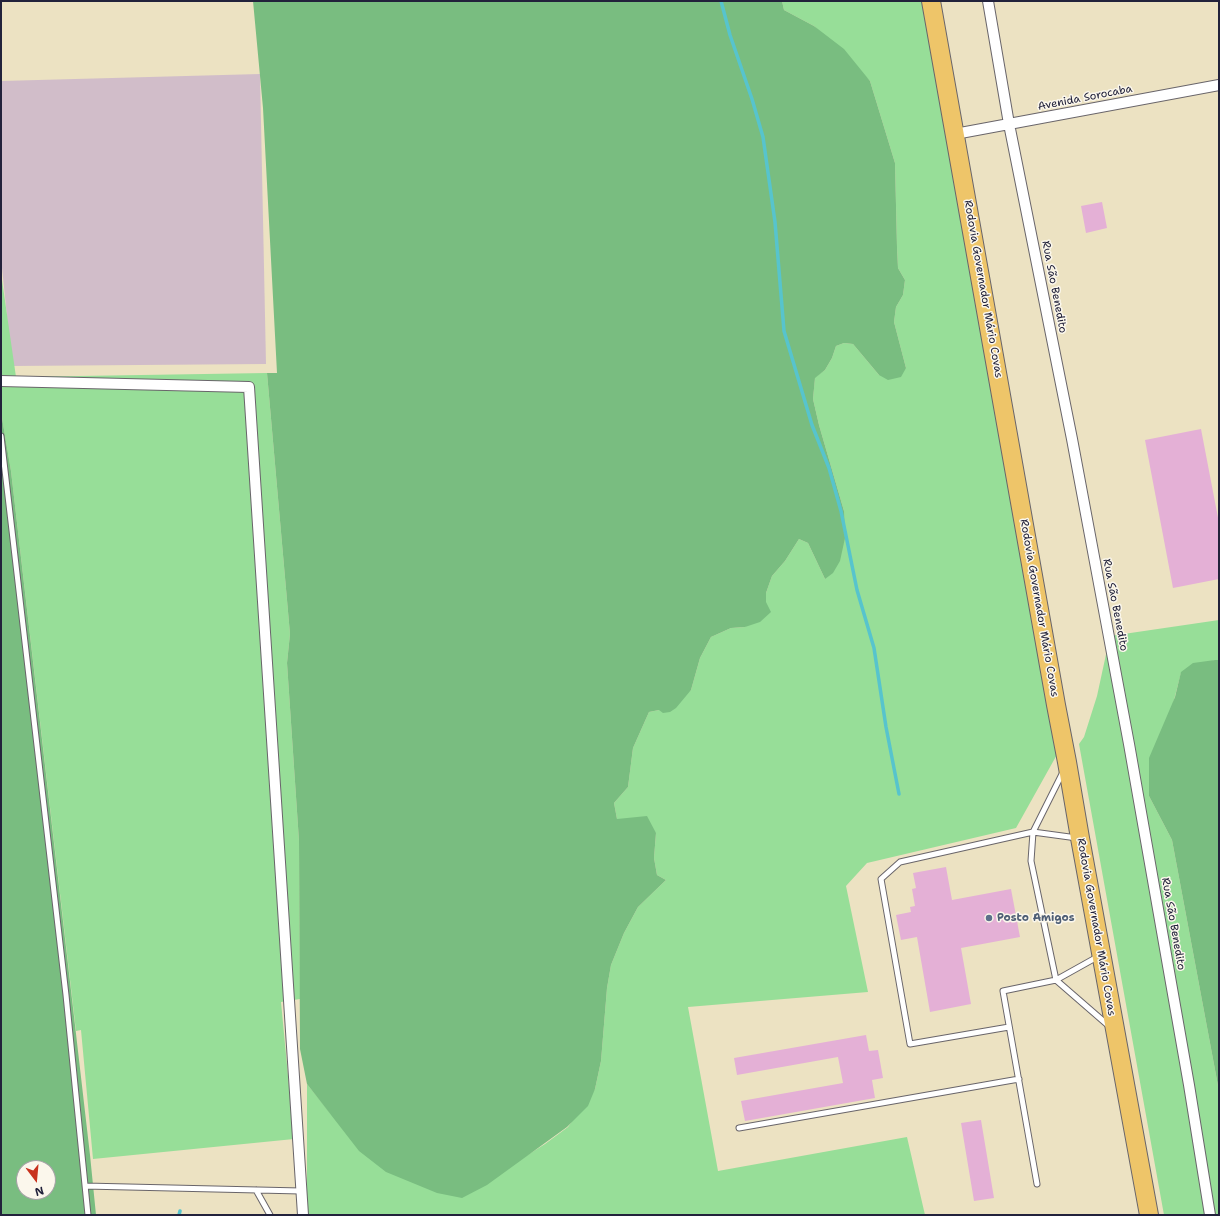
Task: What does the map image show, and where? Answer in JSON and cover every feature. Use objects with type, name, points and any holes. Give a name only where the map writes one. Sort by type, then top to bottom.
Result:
[{"type":"highway","name":"Rodovia Governador Mário Covas","points":[[931,1],[1053,689],[1068,762],[1080,838],[1149,1215]]},
{"type":"street","name":"Rua São Benedito","points":[[988,1],[1009,124],[1072,438],[1129,744],[1188,1078],[1210,1215]]},
{"type":"street","name":"Avenida Sorocaba","points":[[955,134],[1219,85]]},
{"type":"street","points":[[1,381],[249,387],[303,1215]]},
{"type":"lane","points":[[1,436],[66,995],[88,1215]]},
{"type":"lane","points":[[1068,762],[1033,832],[1031,861],[1056,980],[1116,1032]]},
{"type":"lane","points":[[1009,1028],[910,1044],[881,879],[900,862],[1033,832],[1080,838]]},
{"type":"lane","points":[[1037,1184],[1003,991],[1056,980],[1101,954]]},
{"type":"lane","points":[[739,1128],[1018,1079]]},
{"type":"lane","points":[[85,1186],[301,1191]]},
{"type":"lane","points":[[256,1190],[270,1215]]},
{"type":"shaded area","points":[[260,74],[266,364],[12,366],[1,258],[1,81]]},
{"type":"green space","points":[[253,1],[782,1],[784,10],[814,26],[844,49],[870,81],[895,163],[898,268],[905,280],[903,295],[896,307],[894,322],[906,368],[901,377],[888,380],[879,375],[853,344],[844,343],[836,346],[832,358],[825,370],[815,378],[813,399],[844,511],[845,538],[840,561],[833,573],[825,579],[808,543],[799,539],[785,561],[772,576],[766,593],[766,602],[771,612],[760,622],[745,627],[731,628],[711,637],[700,658],[691,690],[676,708],[670,712],[663,713],[659,710],[649,712],[633,748],[628,787],[614,803],[617,819],[647,816],[656,833],[654,858],[657,875],[666,880],[638,907],[624,933],[611,965],[607,988],[601,1061],[595,1089],[588,1106],[567,1127],[487,1185],[462,1198],[437,1193],[386,1172],[359,1151],[307,1084],[300,1049],[299,841],[287,663],[290,634],[267,373],[277,373],[263,108]]},
{"type":"green space","points":[[782,1],[924,1],[1059,751],[1016,828],[867,863],[846,886],[868,992],[688,1007],[718,1171],[907,1137],[925,1215],[307,1215],[307,1084],[331,1114],[518,1161],[568,1127],[595,1089],[601,1061],[607,988],[611,965],[624,933],[638,907],[666,880],[657,875],[654,858],[656,833],[617,819],[614,803],[628,787],[633,748],[649,712],[659,710],[691,690],[700,658],[711,637],[731,628],[745,627],[766,602],[766,593],[772,576],[785,561],[799,539],[808,543],[825,579],[844,511],[813,399],[815,377],[825,370],[832,358],[836,346],[844,343],[853,344],[879,375],[906,368],[894,322],[896,307],[903,295],[905,280],[898,268],[895,163],[870,81],[814,26],[784,10]]},
{"type":"green space","points":[[1,273],[16,377],[267,373],[290,634],[287,663],[299,841],[300,999],[281,1002],[294,1139],[93,1159],[81,1030],[76,1031],[11,471],[1,412]]},
{"type":"green space","points":[[1,412],[11,471],[96,1215],[1,1215]]},
{"type":"green space","points":[[1219,620],[1219,660],[1215,660],[1181,673],[1149,796],[1172,840],[1219,1091],[1219,1215],[1164,1215],[1079,744],[1084,737],[1097,696],[1110,636]]},
{"type":"green space","points":[[1219,660],[1219,1091],[1172,840],[1149,796],[1149,758],[1175,697],[1181,672],[1193,663]]},
{"type":"building","points":[[1102,202],[1107,228],[1086,233],[1081,206]]},
{"type":"building","points":[[1201,429],[1219,523],[1219,579],[1173,588],[1145,440]]},
{"type":"building","points":[[946,867],[952,900],[1011,889],[1020,937],[961,948],[971,1004],[930,1012],[917,937],[901,940],[896,915],[911,912],[910,907],[915,906],[912,889],[916,888],[913,873]]},
{"type":"building","points":[[866,1035],[869,1051],[878,1050],[883,1078],[872,1080],[875,1098],[745,1121],[741,1101],[843,1083],[838,1057],[737,1075],[734,1058]]},
{"type":"building","points":[[981,1120],[994,1198],[974,1201],[961,1123]]},
{"type":"waterway","points":[[721,1],[730,35],[752,99],[763,137],[775,222],[784,331],[812,425],[829,468],[841,511],[857,590],[874,648],[886,727],[899,794]]},
{"type":"waterway","points":[[179,1215],[180,1211]]},
{"type":"place","name":"Posto Amigos","points":[[989,918]]}]
